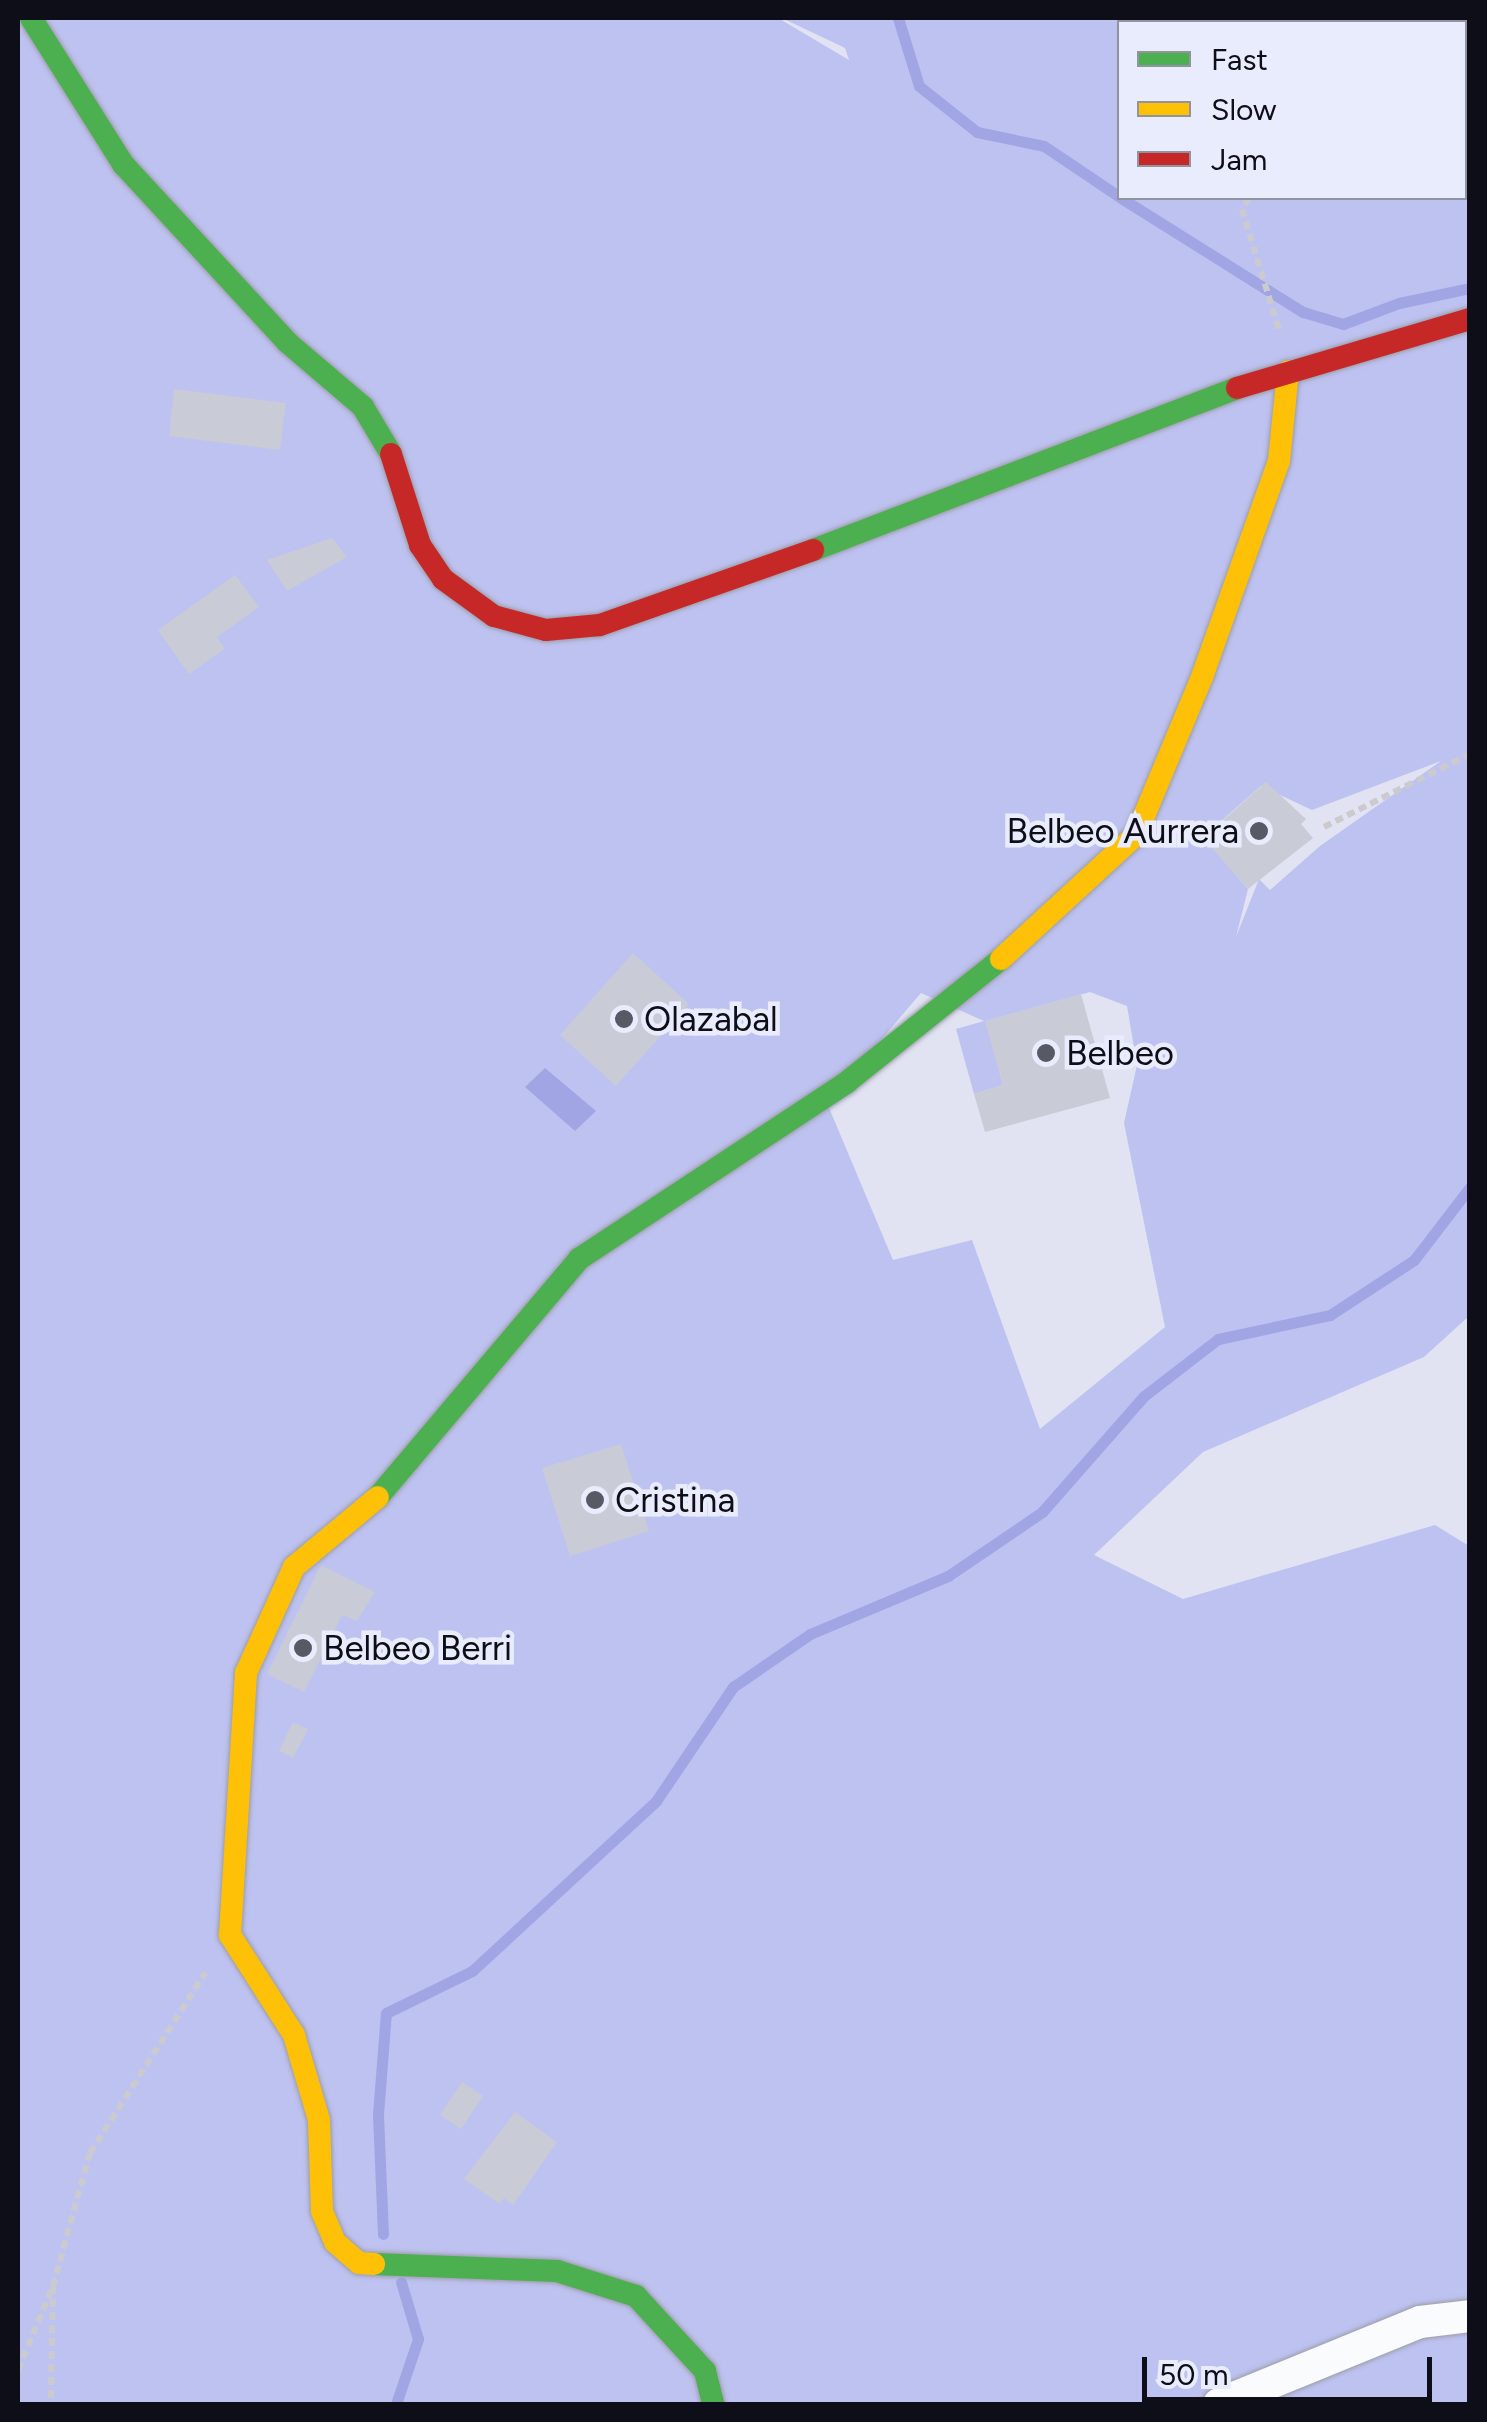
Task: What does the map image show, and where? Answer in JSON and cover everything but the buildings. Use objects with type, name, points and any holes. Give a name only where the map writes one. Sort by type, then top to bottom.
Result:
[{"type":"street","points":[[31,18],[123,164],[287,342],[363,407],[386,440],[420,544],[443,579],[494,616],[528,626],[600,625],[765,570],[914,507],[1288,372],[1470,319]]},
{"type":"street","points":[[712,2404],[705,2371],[636,2296],[557,2271],[360,2263],[334,2242],[322,2210],[319,2120],[294,2036],[230,1934],[246,1673],[294,1567],[371,1505],[579,1258],[847,1082],[977,981],[1136,835],[1202,677],[1279,461],[1288,372]]},
{"type":"street","points":[[1219,2404],[1420,2322],[1470,2316]]},
{"type":"path","points":[[1247,200],[1242,209],[1272,292],[1288,372]]},
{"type":"path","points":[[1324,827],[1470,754]]},
{"type":"path","points":[[18,2370],[54,2286],[90,2153],[230,1934]]},
{"type":"path","points":[[51,2404],[54,2286]]},
{"type":"shaded area","points":[[18,18],[778,18],[849,60],[845,48],[782,18],[1469,18],[1469,1316],[1424,1357],[1203,1452],[1094,1555],[1183,1599],[1435,1525],[1469,1546],[1469,2404],[18,2404]],"holes":[[[1441,761],[1320,846],[1270,890],[1259,879],[1236,937],[1248,889],[1203,837],[1261,786],[1312,810]],[[1090,992],[1127,1006],[1137,1065],[1124,1123],[1165,1327],[1040,1429],[972,1240],[893,1260],[827,1103],[921,993],[984,1021],[956,1029],[974,1094],[1003,1085],[986,1021]]]},
{"type":"shaded area","points":[[545,1068],[596,1111],[575,1131],[525,1087]]},
{"type":"waterway","points":[[898,18],[919,86],[977,132],[1044,146],[1117,195]]},
{"type":"waterway","points":[[1124,200],[1303,312],[1343,324],[1399,303],[1470,288]]},
{"type":"waterway","points":[[383,2234],[378,2114],[386,2013],[472,1971],[656,1801],[733,1687],[810,1634],[948,1576],[1042,1512],[1144,1396],[1218,1339],[1330,1315],[1414,1260],[1470,1187]]},
{"type":"waterway","points":[[396,2404],[418,2339],[401,2282]]},
{"type":"traffic: fast","points":[[31,18],[123,164],[287,342],[363,407],[391,454]]},
{"type":"traffic: fast","points":[[813,550],[1237,388]]},
{"type":"traffic: fast","points":[[378,1497],[579,1259],[847,1082],[1001,959]]},
{"type":"traffic: fast","points":[[374,2264],[557,2271],[636,2296],[705,2371],[713,2404]]},
{"type":"traffic: slow","points":[[1001,959],[1136,835],[1202,677],[1279,461],[1288,371]]},
{"type":"traffic: slow","points":[[374,2264],[359,2263],[335,2242],[322,2211],[319,2120],[294,2035],[230,1935],[246,1673],[294,1567],[378,1497]]},
{"type":"traffic: jam","points":[[1237,388],[1470,319]]},
{"type":"traffic: jam","points":[[391,454],[420,545],[443,579],[494,616],[546,630],[600,625],[813,550]]},
{"type":"place","name":"Belbeo Aurrera","points":[[1259,831]]},
{"type":"place","name":"Olazabal","points":[[624,1019]]},
{"type":"place","name":"Belbeo","points":[[1046,1053]]},
{"type":"place","name":"Cristina","points":[[595,1500]]},
{"type":"place","name":"Belbeo Berri","points":[[303,1648]]}]
